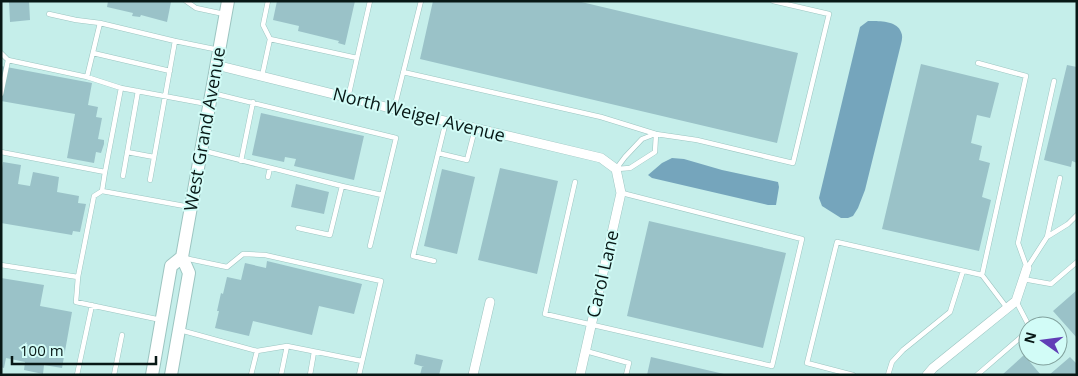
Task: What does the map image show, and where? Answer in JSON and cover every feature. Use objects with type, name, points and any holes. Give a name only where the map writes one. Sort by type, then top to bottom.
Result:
[{"type":"main road","name":"West Grand Avenue","points":[[171,375],[189,273],[182,257],[228,1]]},
{"type":"main road","name":"West Grand Avenue","points":[[152,375],[171,266],[182,257]]},
{"type":"street","name":"North Weigel Avenue","points":[[216,65],[601,158],[616,171]]},
{"type":"street","name":"Carol Lane","points":[[580,375],[621,193],[616,171]]},
{"type":"street","points":[[928,375],[933,368],[1016,301],[1027,268]]},
{"type":"street","points":[[473,375],[490,302]]},
{"type":"lane","points":[[186,1],[196,8],[226,14]]},
{"type":"lane","points":[[262,76],[270,39],[263,25],[268,1]]},
{"type":"lane","points":[[348,98],[370,1]]},
{"type":"lane","points":[[394,109],[420,1]]},
{"type":"lane","points":[[403,72],[601,117],[656,134],[697,140],[793,163],[829,14],[773,1]]},
{"type":"lane","points":[[49,14],[100,23],[219,50]]},
{"type":"lane","points":[[86,77],[100,23]]},
{"type":"lane","points":[[270,39],[357,58]]},
{"type":"lane","points":[[150,180],[176,41]]},
{"type":"lane","points":[[1,53],[8,60],[86,77],[121,88],[165,96],[253,102],[396,138],[370,246]]},
{"type":"lane","points":[[93,53],[170,71]]},
{"type":"lane","points":[[1,94],[8,60]]},
{"type":"lane","points":[[978,63],[1026,76],[982,275]]},
{"type":"lane","points":[[1027,268],[1018,243],[1054,81]]},
{"type":"lane","points":[[102,191],[121,88]]},
{"type":"lane","points":[[123,176],[138,91]]},
{"type":"lane","points":[[242,160],[253,102]]},
{"type":"lane","points":[[434,261],[413,256],[446,122]]},
{"type":"lane","points":[[438,153],[468,160],[475,129]]},
{"type":"lane","points":[[616,171],[625,157],[642,139],[656,134]]},
{"type":"lane","points":[[616,171],[630,168],[655,152],[656,134]]},
{"type":"lane","points":[[200,150],[382,195]]},
{"type":"lane","points":[[1,152],[105,172]]},
{"type":"lane","points":[[127,152],[154,157]]},
{"type":"lane","points":[[268,177],[270,168]]},
{"type":"lane","points":[[1027,268],[1047,237],[1060,178]]},
{"type":"lane","points":[[575,182],[545,314],[772,366],[802,239],[621,193]]},
{"type":"lane","points":[[298,228],[330,235],[342,186]]},
{"type":"lane","points":[[162,320],[76,302],[78,277],[94,196],[102,191],[190,208]]},
{"type":"lane","points":[[1047,237],[1068,224],[1077,215]]},
{"type":"lane","points":[[852,375],[807,363],[837,242],[982,275],[1007,308]]},
{"type":"lane","points":[[182,257],[227,267],[243,254],[265,256],[381,281],[359,375]]},
{"type":"lane","points":[[1023,279],[1051,284],[1077,262]]},
{"type":"lane","points":[[1,265],[78,277]]},
{"type":"lane","points":[[888,375],[892,362],[903,350],[950,312],[963,271]]},
{"type":"lane","points":[[1016,301],[1024,316]]},
{"type":"lane","points":[[77,375],[92,305]]},
{"type":"lane","points":[[179,330],[257,351],[287,346],[362,361]]},
{"type":"lane","points":[[114,375],[122,336]]},
{"type":"lane","points":[[977,375],[1018,340]]},
{"type":"lane","points":[[281,375],[287,346]]},
{"type":"lane","points":[[586,350],[629,363],[626,375]]},
{"type":"lane","points":[[252,375],[257,351]]},
{"type":"lane","points":[[310,375],[314,352]]},
{"type":"water","points":[[868,21],[886,22],[895,25],[901,32],[902,40],[865,190],[853,216],[841,218],[822,206],[819,198],[860,27]]},
{"type":"water","points":[[672,158],[684,159],[722,170],[778,182],[776,205],[768,205],[652,178],[648,175],[662,163]]},
{"type":"building","points":[[9,1],[29,1],[30,20],[10,22]]},
{"type":"building","points":[[108,1],[171,2],[167,22],[141,15],[140,17],[132,16],[133,13],[107,7]]},
{"type":"building","points":[[277,1],[355,1],[345,45],[338,43],[339,41],[298,31],[299,26],[273,20]]},
{"type":"building","points":[[433,1],[577,1],[798,53],[777,143],[420,59]]},
{"type":"building","points":[[921,64],[999,83],[990,118],[977,115],[971,143],[982,146],[979,160],[990,163],[982,197],[991,200],[979,251],[882,229]]},
{"type":"building","points":[[1067,65],[1077,67],[1077,163],[1072,161],[1071,167],[1044,160]]},
{"type":"building","points":[[1,66],[92,83],[88,105],[98,107],[96,117],[102,118],[98,139],[104,140],[101,153],[96,152],[94,163],[67,158],[75,114],[1,101]]},
{"type":"building","points":[[261,113],[364,136],[354,180],[294,166],[296,159],[285,157],[284,162],[252,155]]},
{"type":"building","points":[[3,162],[21,165],[18,184],[30,186],[33,172],[59,177],[57,192],[79,196],[78,203],[86,204],[80,232],[73,231],[72,235],[1,223],[1,175]]},
{"type":"building","points":[[500,168],[558,181],[537,274],[478,260]]},
{"type":"building","points":[[442,169],[475,177],[457,254],[424,246]]},
{"type":"building","points":[[296,184],[329,192],[324,214],[291,207]]},
{"type":"building","points":[[649,221],[786,253],[763,348],[627,316]]},
{"type":"building","points":[[267,261],[362,284],[354,314],[319,306],[312,335],[253,321],[249,336],[215,328],[221,293],[223,294],[227,277],[241,280],[245,263],[266,268]]},
{"type":"building","points":[[1,278],[44,285],[40,306],[72,312],[62,368],[44,365],[43,374],[24,370],[25,362],[6,358],[4,368],[1,367]]},
{"type":"building","points":[[1077,290],[1077,338],[1068,328],[1068,316],[1057,316],[1053,311]]},
{"type":"building","points":[[416,354],[443,360],[439,375],[420,375],[422,367],[424,367],[414,364]]},
{"type":"building","points":[[651,357],[724,374],[724,375],[647,375]]},
{"type":"building","points":[[1070,357],[1077,364],[1077,375],[1049,375],[1060,366],[1068,366],[1068,359]]},
{"type":"building","points":[[1018,360],[1018,366],[1033,366],[1041,375],[1002,375]]}]
